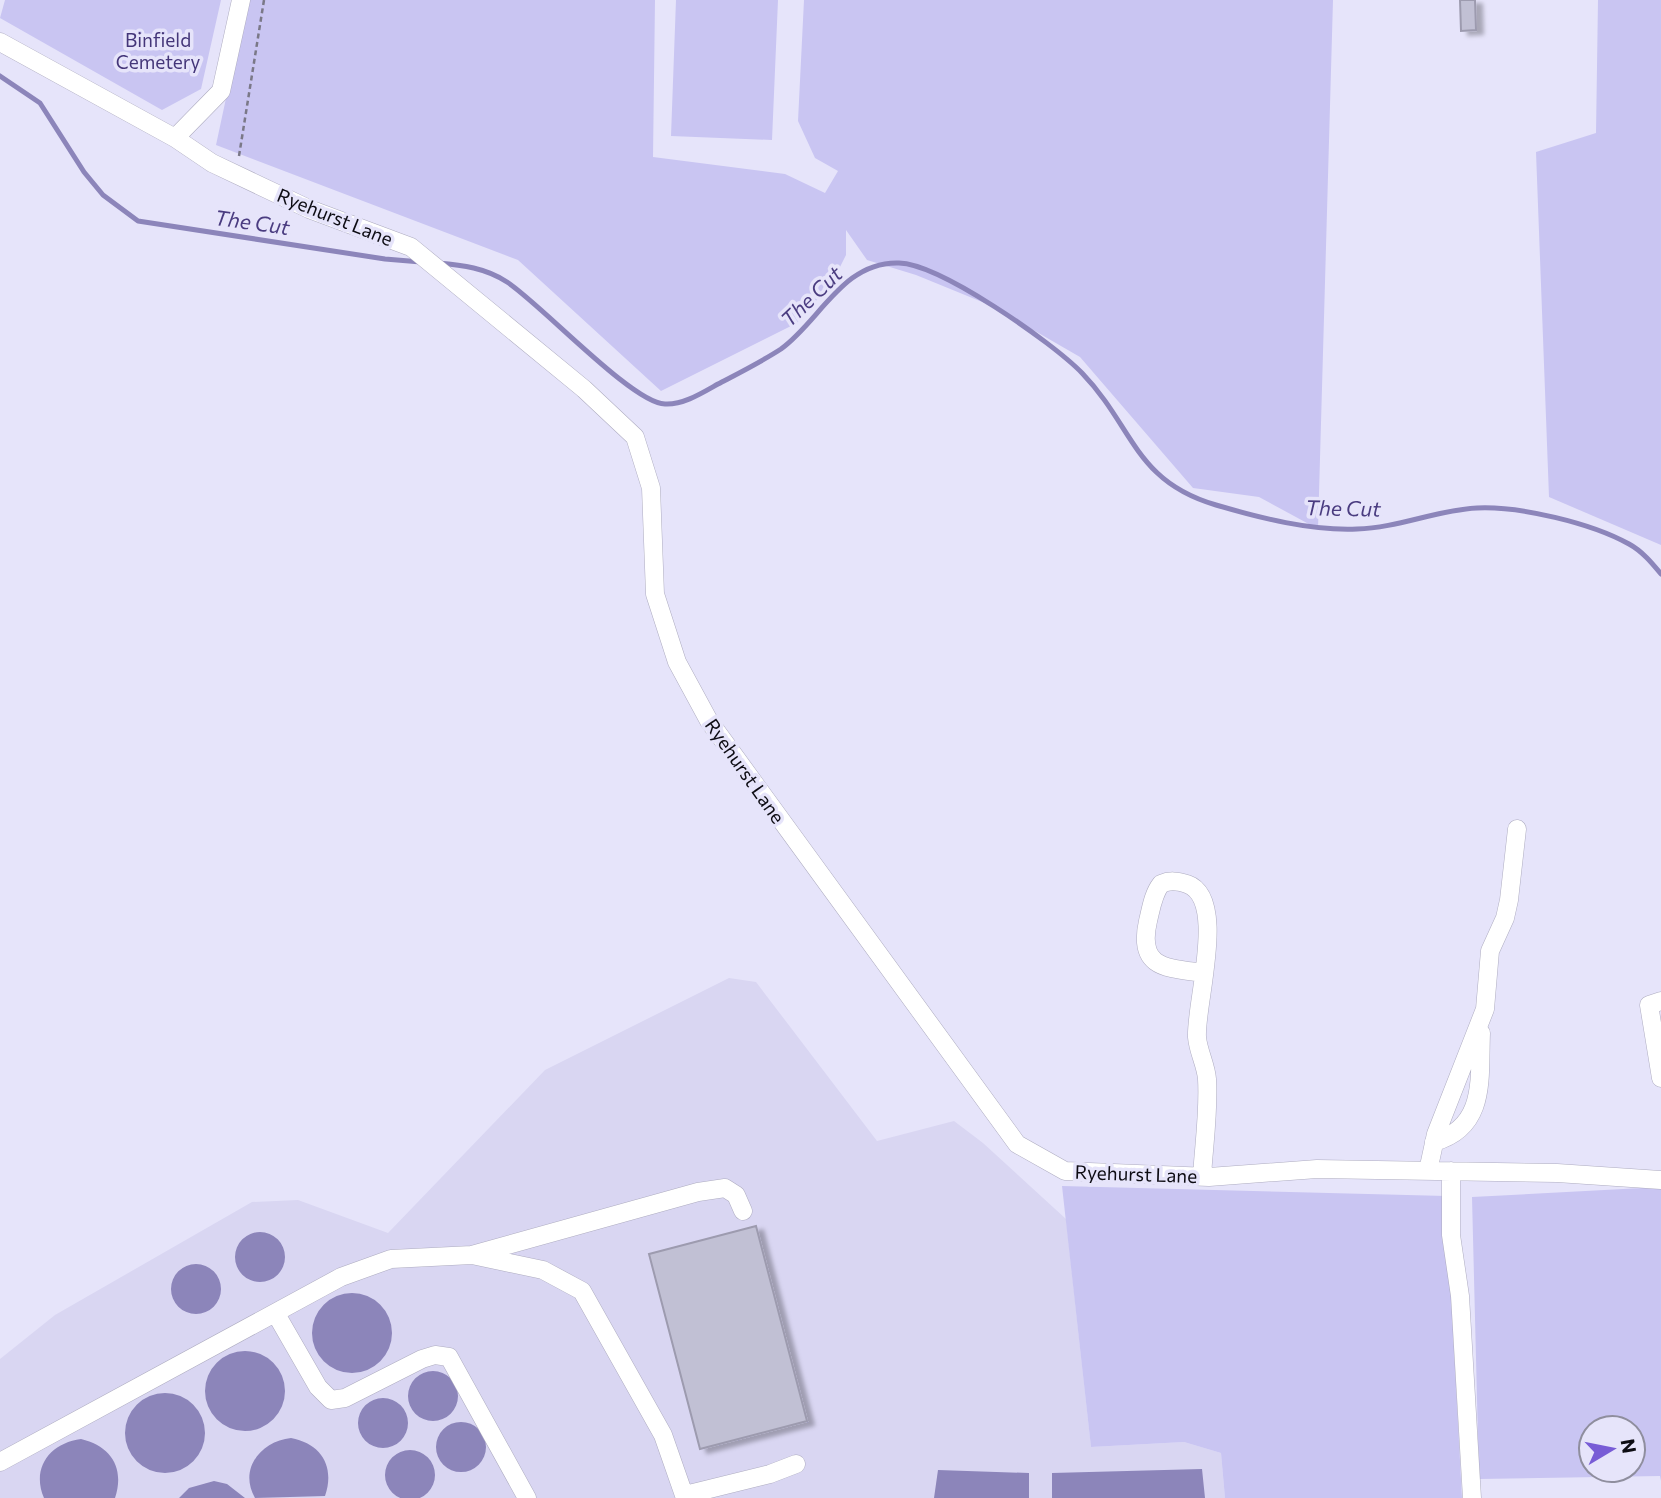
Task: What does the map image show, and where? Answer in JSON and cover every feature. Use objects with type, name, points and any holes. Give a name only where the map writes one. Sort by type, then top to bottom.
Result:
[{"type":"street","points":[[175,138],[221,91],[241,0]]},
{"type":"street","name":"Ryehurst Lane","points":[[4,49],[175,138],[235,174],[309,209],[415,250],[584,389],[635,437],[651,488],[655,594],[677,662],[709,721],[1017,1144],[1065,1171],[1202,1176],[1290,1169],[1451,1171],[1557,1173],[1661,1180]]},
{"type":"street","points":[[1434,1142],[1457,1133],[1473,1112],[1490,951],[1505,918],[1509,900],[1517,829]]},
{"type":"street","points":[[1202,1176],[1207,1079],[1197,1038],[1204,973],[1208,928],[1202,895],[1184,883],[1169,881],[1161,884],[1146,933],[1145,945],[1152,960],[1161,967],[1204,973]]},
{"type":"street","points":[[1661,1001],[1649,1005],[1661,1077]]},
{"type":"street","points":[[1428,1171],[1434,1142],[1457,1076],[1481,1019]]},
{"type":"street","points":[[1451,1171],[1451,1236],[1460,1296],[1472,1498]]},
{"type":"street","points":[[0,1462],[341,1278],[391,1259],[472,1255],[698,1192],[725,1188],[736,1195],[743,1211]]},
{"type":"street","points":[[472,1255],[542,1270],[582,1291],[663,1435],[685,1497],[770,1474],[796,1464]]},
{"type":"street","points":[[276,1314],[318,1387],[331,1400],[345,1398],[422,1359],[442,1354],[449,1357],[527,1498]]},
{"type":"path","points":[[235,174],[247,124],[264,0]]},
{"type":"shaded area","points":[[729,978],[756,982],[877,1141],[954,1121],[983,1143],[1066,1219],[1091,1447],[1184,1442],[1221,1453],[1225,1498],[0,1498],[0,1359],[55,1315],[252,1202],[298,1200],[388,1233],[545,1070]]},
{"type":"shaded area","points":[[260,1232],[278,1239],[285,1257],[278,1275],[260,1282],[242,1275],[235,1257],[242,1239]]},
{"type":"shaded area","points":[[196,1264],[214,1271],[221,1289],[214,1307],[196,1314],[178,1307],[171,1289],[178,1271]]},
{"type":"shaded area","points":[[352,1293],[367,1296],[380,1305],[389,1318],[392,1333],[389,1348],[380,1361],[367,1370],[352,1373],[337,1370],[324,1361],[315,1348],[312,1333],[315,1318],[324,1305],[337,1296]]},
{"type":"shaded area","points":[[245,1351],[260,1354],[273,1363],[282,1376],[285,1391],[282,1406],[273,1419],[260,1428],[245,1431],[230,1428],[217,1419],[208,1406],[205,1391],[208,1376],[217,1363],[230,1354]]},
{"type":"shaded area","points":[[433,1371],[451,1378],[458,1396],[451,1414],[433,1421],[415,1414],[408,1396],[415,1378]]},
{"type":"shaded area","points":[[165,1393],[180,1396],[193,1405],[202,1418],[205,1433],[202,1448],[193,1461],[180,1470],[165,1473],[150,1470],[137,1461],[128,1448],[125,1433],[128,1418],[137,1405],[150,1396]]},
{"type":"shaded area","points":[[383,1398],[401,1405],[408,1423],[401,1441],[383,1448],[365,1441],[358,1423],[365,1405]]},
{"type":"shaded area","points":[[461,1422],[479,1429],[486,1447],[479,1465],[461,1472],[443,1465],[436,1447],[443,1429]]},
{"type":"shaded area","points":[[291,1438],[311,1446],[323,1458],[328,1476],[325,1496],[255,1498],[249,1476],[256,1458],[271,1444]]},
{"type":"shaded area","points":[[81,1439],[100,1447],[113,1460],[118,1477],[115,1498],[44,1498],[40,1477],[46,1459],[60,1446]]},
{"type":"shaded area","points":[[410,1450],[428,1457],[435,1475],[428,1493],[410,1500],[392,1493],[385,1475],[392,1457]]},
{"type":"shaded area","points":[[1202,1469],[1205,1498],[1052,1498],[1052,1473]]},
{"type":"shaded area","points":[[938,1470],[1029,1473],[1029,1498],[934,1498]]},
{"type":"shaded area","points":[[214,1481],[227,1484],[245,1498],[179,1498],[189,1488]]},
{"type":"green space","name":"Binfield Cemetery","points":[[5,0],[221,0],[201,89],[162,110],[0,18]]},
{"type":"green space","points":[[247,0],[655,0],[653,157],[785,174],[825,193],[838,171],[815,158],[798,121],[804,0],[1333,0],[1318,529],[1259,497],[1193,488],[1080,357],[992,306],[916,275],[867,260],[846,230],[846,255],[833,281],[797,323],[661,391],[518,260],[216,145]]},
{"type":"green space","points":[[676,0],[778,0],[772,140],[671,136]]},
{"type":"green space","points":[[1598,0],[1661,0],[1661,545],[1549,497],[1536,152],[1596,133]]},
{"type":"green space","points":[[1062,1186],[1446,1196],[1462,1498],[1225,1498],[1221,1453],[1184,1442],[1091,1447]]},
{"type":"green space","points":[[1661,1187],[1661,1481],[1660,1476],[1647,1476],[1647,1414],[1577,1414],[1577,1477],[1479,1479],[1472,1197]]},
{"type":"building","points":[[1460,0],[1475,0],[1476,30],[1461,31]]},
{"type":"building","points":[[756,1226],[807,1421],[700,1449],[649,1254]]},
{"type":"waterway","name":"The Cut","points":[[0,76],[40,103],[84,172],[103,195],[138,221],[385,259],[421,262]]},
{"type":"waterway","name":"The Cut","points":[[438,263],[465,266],[499,277],[631,388],[665,404],[692,398],[781,349],[847,282],[862,272],[879,265],[899,263],[917,267],[941,276],[995,307],[1067,359],[1099,393],[1151,467],[1189,495],[1268,519],[1340,529],[1372,528],[1462,509],[1494,508],[1534,513],[1576,523],[1613,536],[1638,550],[1661,574]]}]
